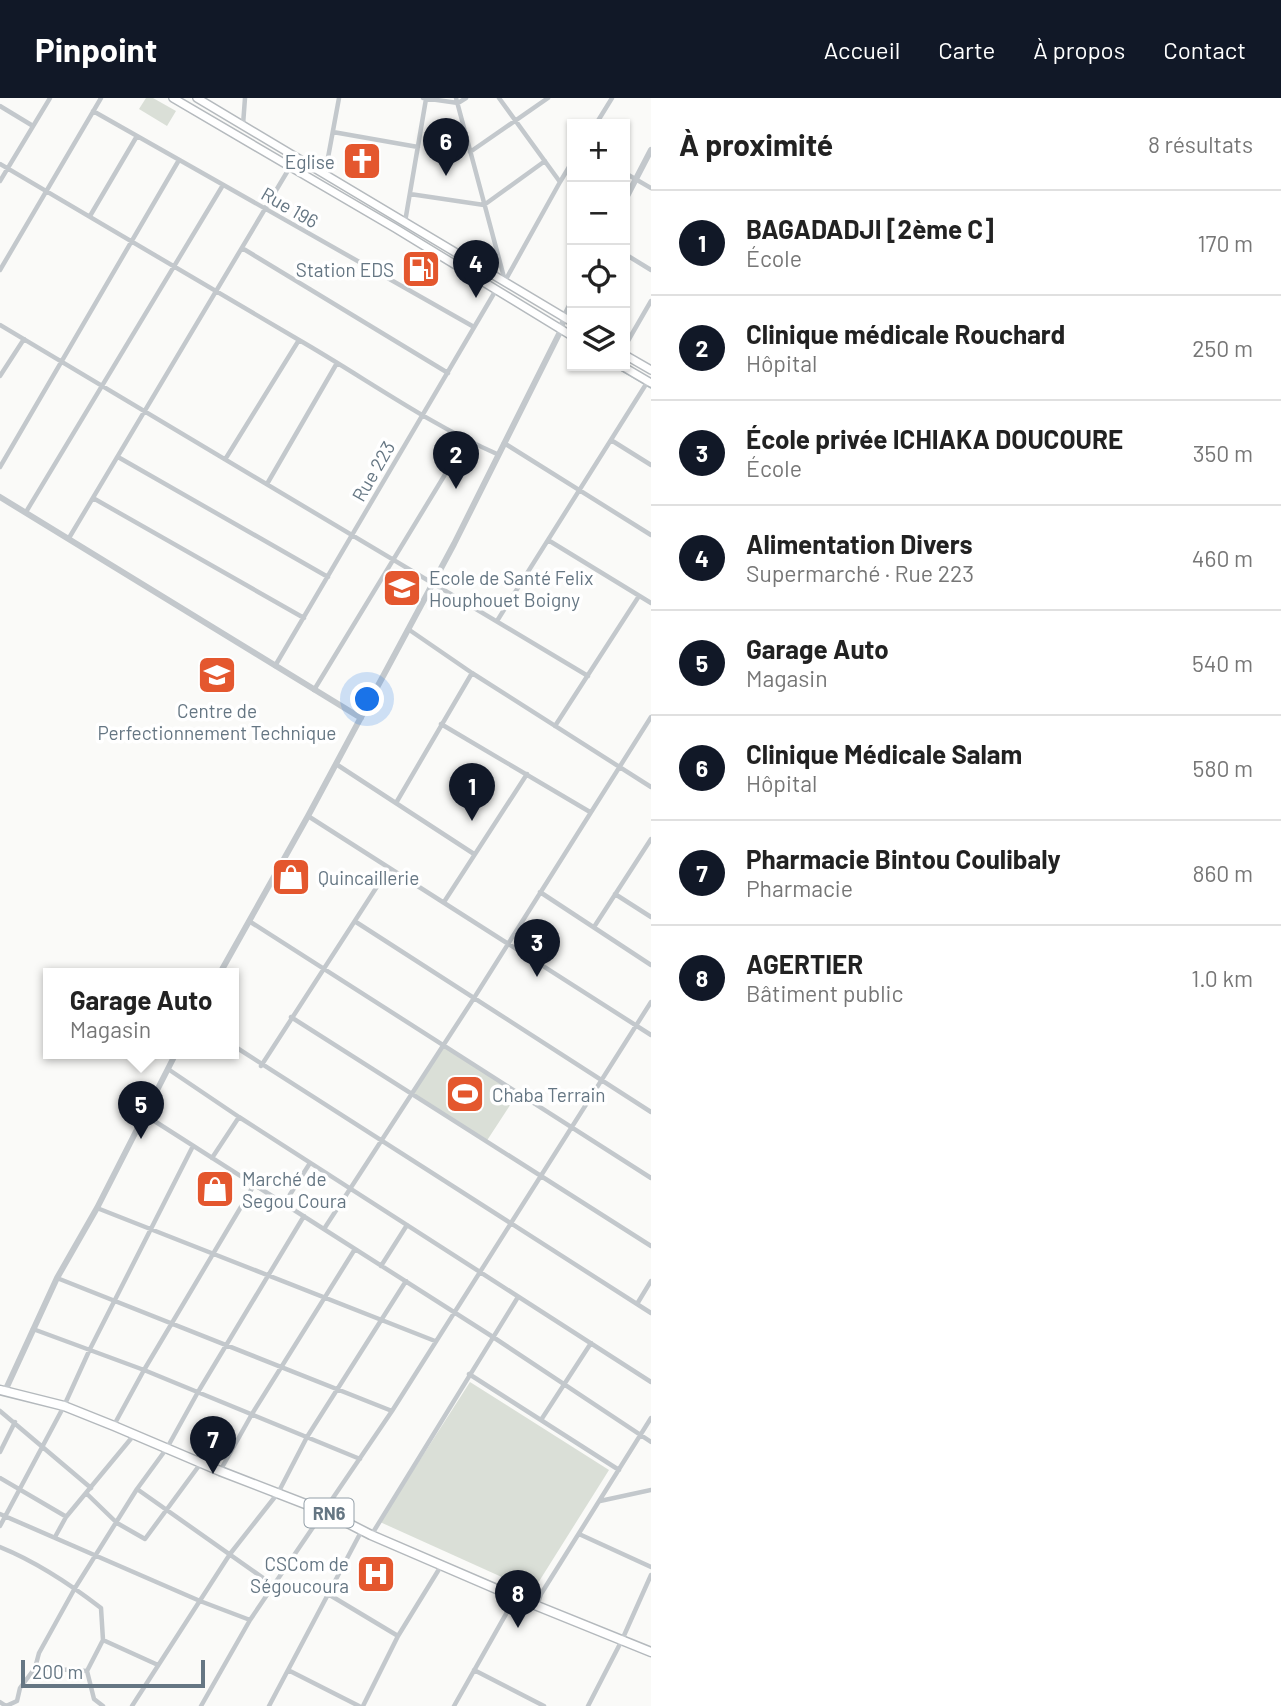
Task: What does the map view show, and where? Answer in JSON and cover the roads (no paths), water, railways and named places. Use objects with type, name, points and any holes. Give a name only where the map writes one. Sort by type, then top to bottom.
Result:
[{"type":"highway","name":"RN6","points":[[2,1391],[64,1406],[114,1426],[326,1512],[371,1535],[651,1652]]},
{"type":"main road","points":[[173,98],[567,333]]},
{"type":"main road","points":[[197,98],[567,319]]},
{"type":"main road","points":[[630,358],[651,370]]},
{"type":"main road","points":[[630,371],[649,382]]},
{"type":"street","points":[[0,181],[50,98]]},
{"type":"street","points":[[0,270],[101,98]]},
{"type":"street","points":[[243,125],[245,98]]},
{"type":"street","points":[[325,174],[339,98]]},
{"type":"street","points":[[405,222],[425,98],[466,98]]},
{"type":"street","points":[[499,98],[560,182]]},
{"type":"street","points":[[470,152],[548,98]]},
{"type":"street","points":[[599,119],[611,99]]},
{"type":"street","points":[[457,100],[505,281]]},
{"type":"street","points":[[0,106],[33,126]]},
{"type":"street","name":"Rue 196","points":[[93,111],[474,327]]},
{"type":"street","points":[[333,132],[418,146]]},
{"type":"street","points":[[90,216],[137,136]]},
{"type":"street","points":[[630,190],[651,150]]},
{"type":"street","points":[[0,467],[179,160]]},
{"type":"street","points":[[410,194],[484,205],[545,161]]},
{"type":"street","points":[[0,164],[422,415],[497,454]]},
{"type":"street","points":[[69,538],[290,167]]},
{"type":"street","points":[[505,281],[567,170]]},
{"type":"street","points":[[630,176],[651,188]]},
{"type":"street","points":[[26,512],[223,185]]},
{"type":"street","points":[[242,248],[448,373]]},
{"type":"street","points":[[630,257],[651,270]]},
{"type":"street","name":"Rue 223","points":[[275,666],[496,290]]},
{"type":"street","points":[[630,337],[651,301]]},
{"type":"street","points":[[223,968],[308,817],[433,582],[561,330],[568,308]]},
{"type":"street","points":[[0,325],[588,676]]},
{"type":"street","points":[[0,376],[24,339]]},
{"type":"street","points":[[226,458],[299,340]]},
{"type":"street","points":[[267,484],[337,363]]},
{"type":"street","points":[[497,621],[649,382]]},
{"type":"street","points":[[314,690],[466,440]]},
{"type":"street","points":[[611,440],[651,465]]},
{"type":"street","points":[[503,443],[651,535]]},
{"type":"street","points":[[118,457],[328,577]]},
{"type":"street","points":[[0,497],[361,718]]},
{"type":"street","points":[[93,498],[304,618]]},
{"type":"street","points":[[548,540],[651,603]]},
{"type":"street","points":[[555,726],[639,596]]},
{"type":"street","points":[[408,629],[651,787]]},
{"type":"street","points":[[396,803],[472,673]]},
{"type":"street","points":[[324,1229],[651,717]]},
{"type":"street","points":[[441,724],[590,812]]},
{"type":"street","points":[[336,764],[474,854]]},
{"type":"street","points":[[443,903],[527,774]]},
{"type":"street","points":[[308,817],[651,1035]]},
{"type":"street","points":[[594,927],[651,839]]},
{"type":"street","points":[[261,1066],[356,922],[388,868]]},
{"type":"street","points":[[540,892],[651,965]]},
{"type":"street","points":[[615,894],[651,917]]},
{"type":"street","points":[[249,922],[651,1178]]},
{"type":"street","points":[[356,922],[651,1112]]},
{"type":"street","points":[[201,1706],[250,1620],[326,1512],[392,1411],[651,1002]]},
{"type":"street","points":[[291,1017],[651,1246]]},
{"type":"street","points":[[239,1050],[651,1313]]},
{"type":"street","points":[[2,1391],[32,1328],[173,1059]]},
{"type":"street","points":[[168,1069],[651,1382]]},
{"type":"street","points":[[144,1114],[493,1337],[651,1442]]},
{"type":"street","points":[[212,1158],[239,1117]]},
{"type":"street","points":[[0,1526],[3,1515],[64,1406],[193,1146]]},
{"type":"street","points":[[284,1204],[310,1163]]},
{"type":"street","points":[[114,1426],[144,1370],[254,1185]]},
{"type":"street","points":[[97,1208],[435,1340]]},
{"type":"street","points":[[0,1702],[6,1706],[17,1701],[20,1688],[35,1668],[39,1653],[94,1555],[167,1448],[303,1216]]},
{"type":"street","points":[[381,1266],[407,1225]]},
{"type":"street","points":[[220,1471],[355,1249]]},
{"type":"street","points":[[58,1278],[392,1411]]},
{"type":"street","points":[[132,1706],[230,1555],[278,1493],[307,1437],[406,1281]]},
{"type":"street","points":[[637,1304],[651,1281]]},
{"type":"street","points":[[371,1535],[519,1297]]},
{"type":"street","points":[[32,1328],[144,1370],[360,1458]]},
{"type":"street","points":[[541,1420],[590,1343]]},
{"type":"street","points":[[469,1374],[619,1470]]},
{"type":"street","points":[[0,1411],[91,1488]]},
{"type":"street","points":[[537,1606],[541,1594],[651,1418]]},
{"type":"street","points":[[0,1452],[15,1422]]},
{"type":"street","points":[[55,1537],[66,1517],[135,1435]]},
{"type":"street","points":[[86,1493],[117,1523],[145,1539],[201,1463]]},
{"type":"street","points":[[0,1478],[66,1517]]},
{"type":"street","points":[[137,1489],[272,1586]]},
{"type":"street","points":[[599,1501],[651,1490]]},
{"type":"street","points":[[3,1515],[250,1620]]},
{"type":"street","points":[[269,1706],[362,1530]]},
{"type":"street","points":[[579,1534],[651,1567]]},
{"type":"street","points":[[0,1547],[20,1555],[75,1588],[101,1608],[103,1640],[87,1671],[94,1699],[103,1706]]},
{"type":"street","points":[[288,1670],[361,1706],[398,1636],[441,1565]]},
{"type":"street","points":[[588,1706],[651,1576]]},
{"type":"street","points":[[328,1594],[398,1636]]},
{"type":"street","points":[[454,1706],[515,1597]]},
{"type":"street","points":[[103,1640],[158,1665]]},
{"type":"street","points":[[35,1668],[87,1671]]},
{"type":"street","points":[[474,1670],[544,1706]]},
{"type":"waterway","points":[[622,371],[651,388]]},
{"type":"place","name":"Eglise","points":[[362,161]]},
{"type":"place","name":"Clinique Médicale Salam","points":[[446,176]]},
{"type":"place","name":"Station EDS","points":[[421,269]]},
{"type":"place","name":"Alimentation Divers","points":[[476,298]]},
{"type":"place","name":"Clinique médicale Rouchard","points":[[456,489]]},
{"type":"place","name":"Ecole de Santé Felix Houphouet Boigny","points":[[402,588]]},
{"type":"place","name":"Centre de Perfectionnement Technique","points":[[217,675]]},
{"type":"place","name":"BAGADADJI [2ème C]","points":[[472,821]]},
{"type":"place","name":"Quincaillerie","points":[[291,877]]},
{"type":"place","name":"École privée ICHIAKA DOUCOURE","points":[[537,977]]},
{"type":"place","name":"Chaba Terrain","points":[[465,1094]]},
{"type":"place","name":"Garage Auto","points":[[141,1139]]},
{"type":"place","name":"Marché de Segou Coura","points":[[215,1189]]},
{"type":"place","name":"Pharmacie Bintou Coulibaly","points":[[213,1474]]},
{"type":"place","name":"CSCom de Ségoucoura","points":[[376,1574]]},
{"type":"place","name":"AGERTIER","points":[[518,1628]]}]
